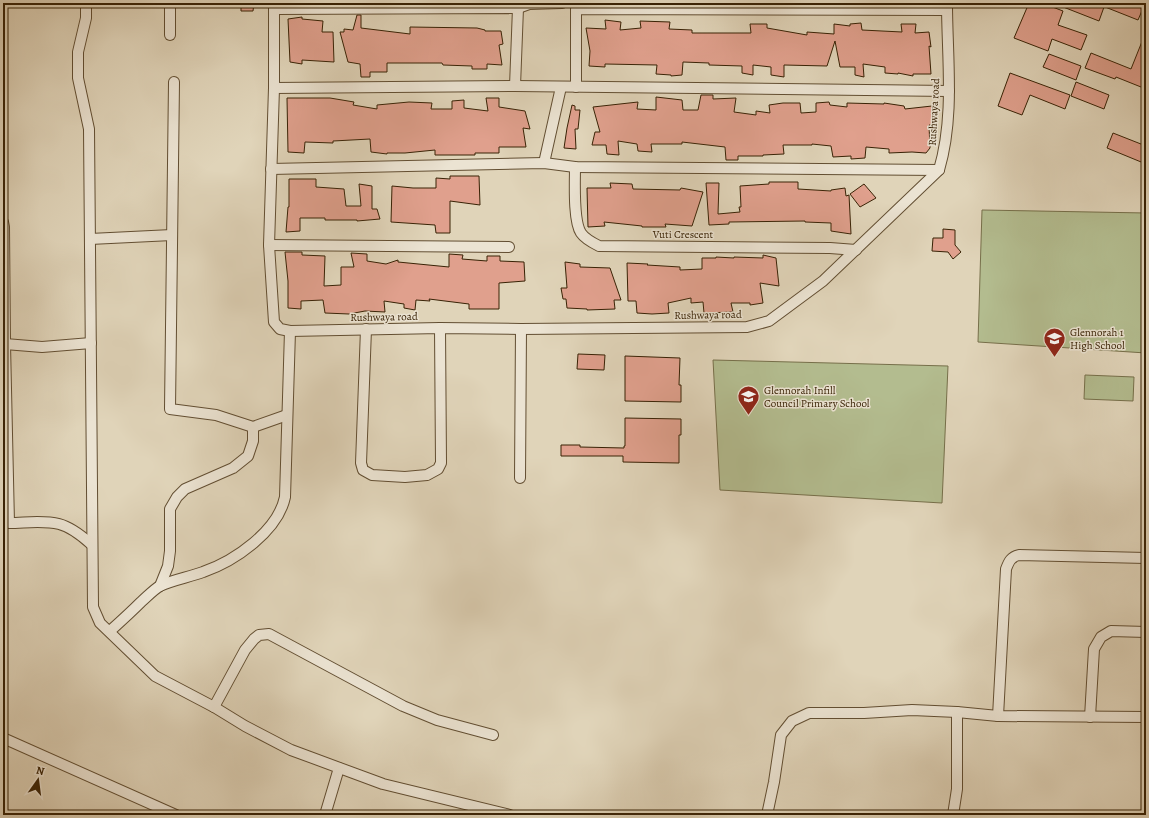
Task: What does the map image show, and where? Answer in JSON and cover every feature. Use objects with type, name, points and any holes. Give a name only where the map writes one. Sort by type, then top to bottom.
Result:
[{"type":"street","points":[[86,3],[86,18],[78,52],[78,78],[88,128],[91,343],[91,544],[93,607],[100,623],[110,631],[154,676],[214,707],[245,726],[291,750],[383,784],[510,815]]},
{"type":"street","points":[[170,3],[170,35]]},
{"type":"street","points":[[110,631],[160,586],[204,572],[224,563],[253,544],[277,518],[286,497],[290,331],[280,329],[274,322],[269,245],[274,88],[274,6],[518,8],[529,4],[562,3],[576,9],[947,7]]},
{"type":"street","name":"Rushwaya road","points":[[290,331],[440,328],[521,329],[747,327],[759,325],[769,321],[824,281],[939,170],[945,152],[947,138],[949,91],[947,7]]},
{"type":"street","points":[[515,86],[516,25],[518,8]]},
{"type":"street","points":[[576,9],[576,87]]},
{"type":"street","points":[[174,82],[170,409],[216,415],[253,427],[287,415]]},
{"type":"street","points":[[274,88],[515,86],[949,91]]},
{"type":"street","points":[[544,163],[561,87]]},
{"type":"street","points":[[271,169],[544,163],[575,167],[939,170]]},
{"type":"street","name":"Vuti Crescent","points":[[575,167],[576,212],[580,233],[588,240],[599,246],[830,248],[856,250]]},
{"type":"street","points":[[3,222],[9,523],[48,522],[60,524],[70,529],[91,544]]},
{"type":"street","points":[[90,239],[172,235]]},
{"type":"street","points":[[269,245],[509,247]]},
{"type":"street","points":[[366,329],[361,463],[363,470],[372,475],[405,477],[427,475],[438,469],[442,463],[440,328]]},
{"type":"street","points":[[520,478],[521,329]]},
{"type":"street","points":[[5,344],[42,347],[91,343]]},
{"type":"street","points":[[160,586],[168,566],[170,551],[170,509],[177,497],[185,490],[233,468],[248,456],[252,441],[253,427]]},
{"type":"street","points":[[998,716],[1006,569],[1013,556],[1146,558]]},
{"type":"street","points":[[1090,717],[1094,648],[1101,637],[1111,631],[1146,632]]},
{"type":"street","points":[[214,707],[245,650],[259,635],[269,634],[403,706],[437,720],[493,735]]},
{"type":"street","points":[[767,815],[774,782],[781,735],[792,721],[809,713],[864,713],[912,710],[998,716],[1146,717]]},
{"type":"street","points":[[953,815],[957,789],[957,712]]},
{"type":"street","points":[[3,738],[176,815]]},
{"type":"street","points":[[325,815],[339,768]]},
{"type":"green space","points":[[982,210],[1146,213],[1146,353],[978,342]]},
{"type":"green space","points":[[713,360],[948,366],[942,503],[720,490]]},
{"type":"green space","points":[[1085,375],[1134,377],[1133,401],[1084,399]]},
{"type":"building","points":[[241,3],[254,3],[253,11],[241,11]]},
{"type":"building","points":[[1029,3],[1042,3],[1063,11],[1058,25],[1087,35],[1081,50],[1052,39],[1048,51],[1014,38]]},
{"type":"building","points":[[1053,3],[1093,3],[1104,7],[1099,21]]},
{"type":"building","points":[[1095,3],[1136,3],[1144,6],[1138,20]]},
{"type":"building","points":[[357,15],[361,15],[361,28],[410,34],[410,27],[477,28],[485,31],[501,31],[503,44],[499,45],[502,65],[487,64],[487,69],[472,69],[472,66],[443,65],[442,63],[387,63],[387,72],[370,72],[370,77],[361,77],[360,64],[348,62],[340,32],[344,32],[344,29],[353,30]]},
{"type":"building","points":[[302,17],[302,19],[323,21],[322,32],[333,32],[334,62],[302,60],[302,64],[290,62],[288,19]]},
{"type":"building","points":[[605,20],[621,22],[620,30],[641,28],[640,21],[670,22],[669,29],[692,30],[692,33],[751,33],[750,24],[767,24],[767,28],[807,35],[807,32],[834,34],[834,24],[850,26],[850,24],[861,23],[862,30],[902,32],[901,24],[916,24],[915,33],[929,32],[931,47],[929,46],[931,74],[913,74],[913,76],[898,73],[885,73],[885,67],[863,64],[864,77],[855,75],[855,67],[840,67],[835,41],[827,66],[784,65],[784,77],[771,75],[771,67],[753,65],[753,75],[742,73],[742,66],[709,65],[709,63],[683,62],[682,75],[671,76],[656,74],[657,65],[605,64],[605,67],[589,66],[590,51],[586,28],[606,29]]},
{"type":"building","points":[[1145,34],[1146,89],[1116,77],[1115,79],[1085,68],[1091,53],[1131,69]]},
{"type":"building","points":[[1049,54],[1081,66],[1076,80],[1043,67]]},
{"type":"building","points":[[1010,73],[1070,95],[1065,109],[1030,95],[1022,115],[998,106]]},
{"type":"building","points":[[1076,82],[1109,95],[1104,109],[1071,96]]},
{"type":"building","points":[[701,95],[713,95],[713,99],[736,98],[734,112],[756,115],[756,111],[770,113],[769,105],[783,103],[800,103],[801,113],[816,112],[816,103],[829,102],[830,105],[847,107],[847,103],[884,103],[904,106],[905,109],[932,106],[936,125],[929,125],[930,148],[926,153],[889,153],[889,149],[866,147],[865,158],[851,159],[851,156],[833,157],[831,146],[812,144],[783,145],[784,154],[738,156],[738,160],[726,160],[725,147],[682,142],[682,144],[651,144],[652,152],[638,151],[637,144],[618,141],[619,155],[607,154],[606,145],[592,145],[595,132],[600,132],[593,107],[638,102],[637,109],[656,110],[656,97],[682,100],[683,110],[698,110]]},
{"type":"building","points":[[287,98],[330,98],[354,102],[353,105],[377,109],[377,105],[409,102],[432,103],[431,109],[452,109],[452,101],[464,100],[464,108],[488,111],[486,98],[499,98],[499,107],[525,111],[530,129],[523,128],[526,147],[499,147],[499,153],[475,153],[475,155],[435,155],[435,150],[387,154],[371,152],[370,139],[333,141],[333,143],[305,142],[304,153],[288,152]]},
{"type":"building","points":[[572,105],[575,106],[575,110],[580,110],[578,129],[575,129],[576,149],[564,148]]},
{"type":"building","points":[[1113,133],[1146,146],[1146,164],[1107,148]]},
{"type":"building","points":[[450,176],[479,176],[480,205],[450,201],[450,233],[436,233],[435,225],[391,222],[392,186],[436,188],[436,178],[450,179]]},
{"type":"building","points":[[289,179],[316,179],[316,187],[344,189],[346,206],[361,206],[359,184],[372,186],[372,209],[377,209],[380,219],[357,221],[325,220],[325,218],[300,218],[300,231],[286,232],[289,207]]},
{"type":"building","points":[[769,182],[798,182],[798,189],[831,191],[845,188],[846,196],[849,195],[851,234],[831,231],[831,223],[805,221],[729,222],[729,224],[709,225],[706,183],[719,183],[718,214],[740,212],[740,186],[769,184]]},
{"type":"building","points":[[610,183],[632,184],[633,189],[680,190],[681,188],[703,192],[692,226],[665,224],[666,227],[642,227],[604,222],[605,226],[588,227],[587,188],[611,188]]},
{"type":"building","points":[[864,184],[876,198],[860,207],[850,194]]},
{"type":"building","points":[[943,229],[955,230],[955,245],[961,252],[953,259],[948,252],[932,251],[933,238],[943,238]]},
{"type":"building","points":[[285,252],[302,252],[302,255],[325,256],[324,286],[341,285],[341,267],[354,267],[351,253],[367,254],[367,261],[386,264],[398,260],[398,262],[449,267],[449,254],[463,255],[462,259],[487,261],[487,256],[500,256],[500,261],[524,262],[525,281],[499,283],[499,309],[469,309],[469,304],[429,299],[430,301],[416,300],[415,310],[404,308],[404,304],[384,301],[385,312],[365,311],[349,314],[325,313],[323,300],[301,301],[301,309],[288,308],[288,281]]},
{"type":"building","points":[[763,255],[776,258],[779,286],[760,283],[763,303],[750,305],[750,303],[731,303],[733,312],[704,313],[703,302],[691,303],[691,298],[668,303],[669,313],[652,314],[637,313],[636,301],[628,301],[627,263],[680,267],[680,270],[702,269],[702,258],[763,258]]},
{"type":"building","points":[[565,262],[580,264],[580,267],[610,268],[621,300],[614,300],[615,309],[587,310],[567,308],[566,299],[563,299],[561,288],[567,288]]},
{"type":"building","points":[[578,354],[605,355],[604,370],[577,369]]},
{"type":"building","points":[[625,356],[680,358],[679,385],[681,385],[681,402],[625,401]]},
{"type":"building","points":[[625,418],[681,419],[681,435],[679,435],[679,463],[623,462],[623,456],[561,456],[561,445],[624,448]]},
{"type":"place","name":"Glennorah 1 High School","points":[[1054,358]]},
{"type":"place","name":"Glennorah Infill Council Primary School","points":[[748,416]]}]
